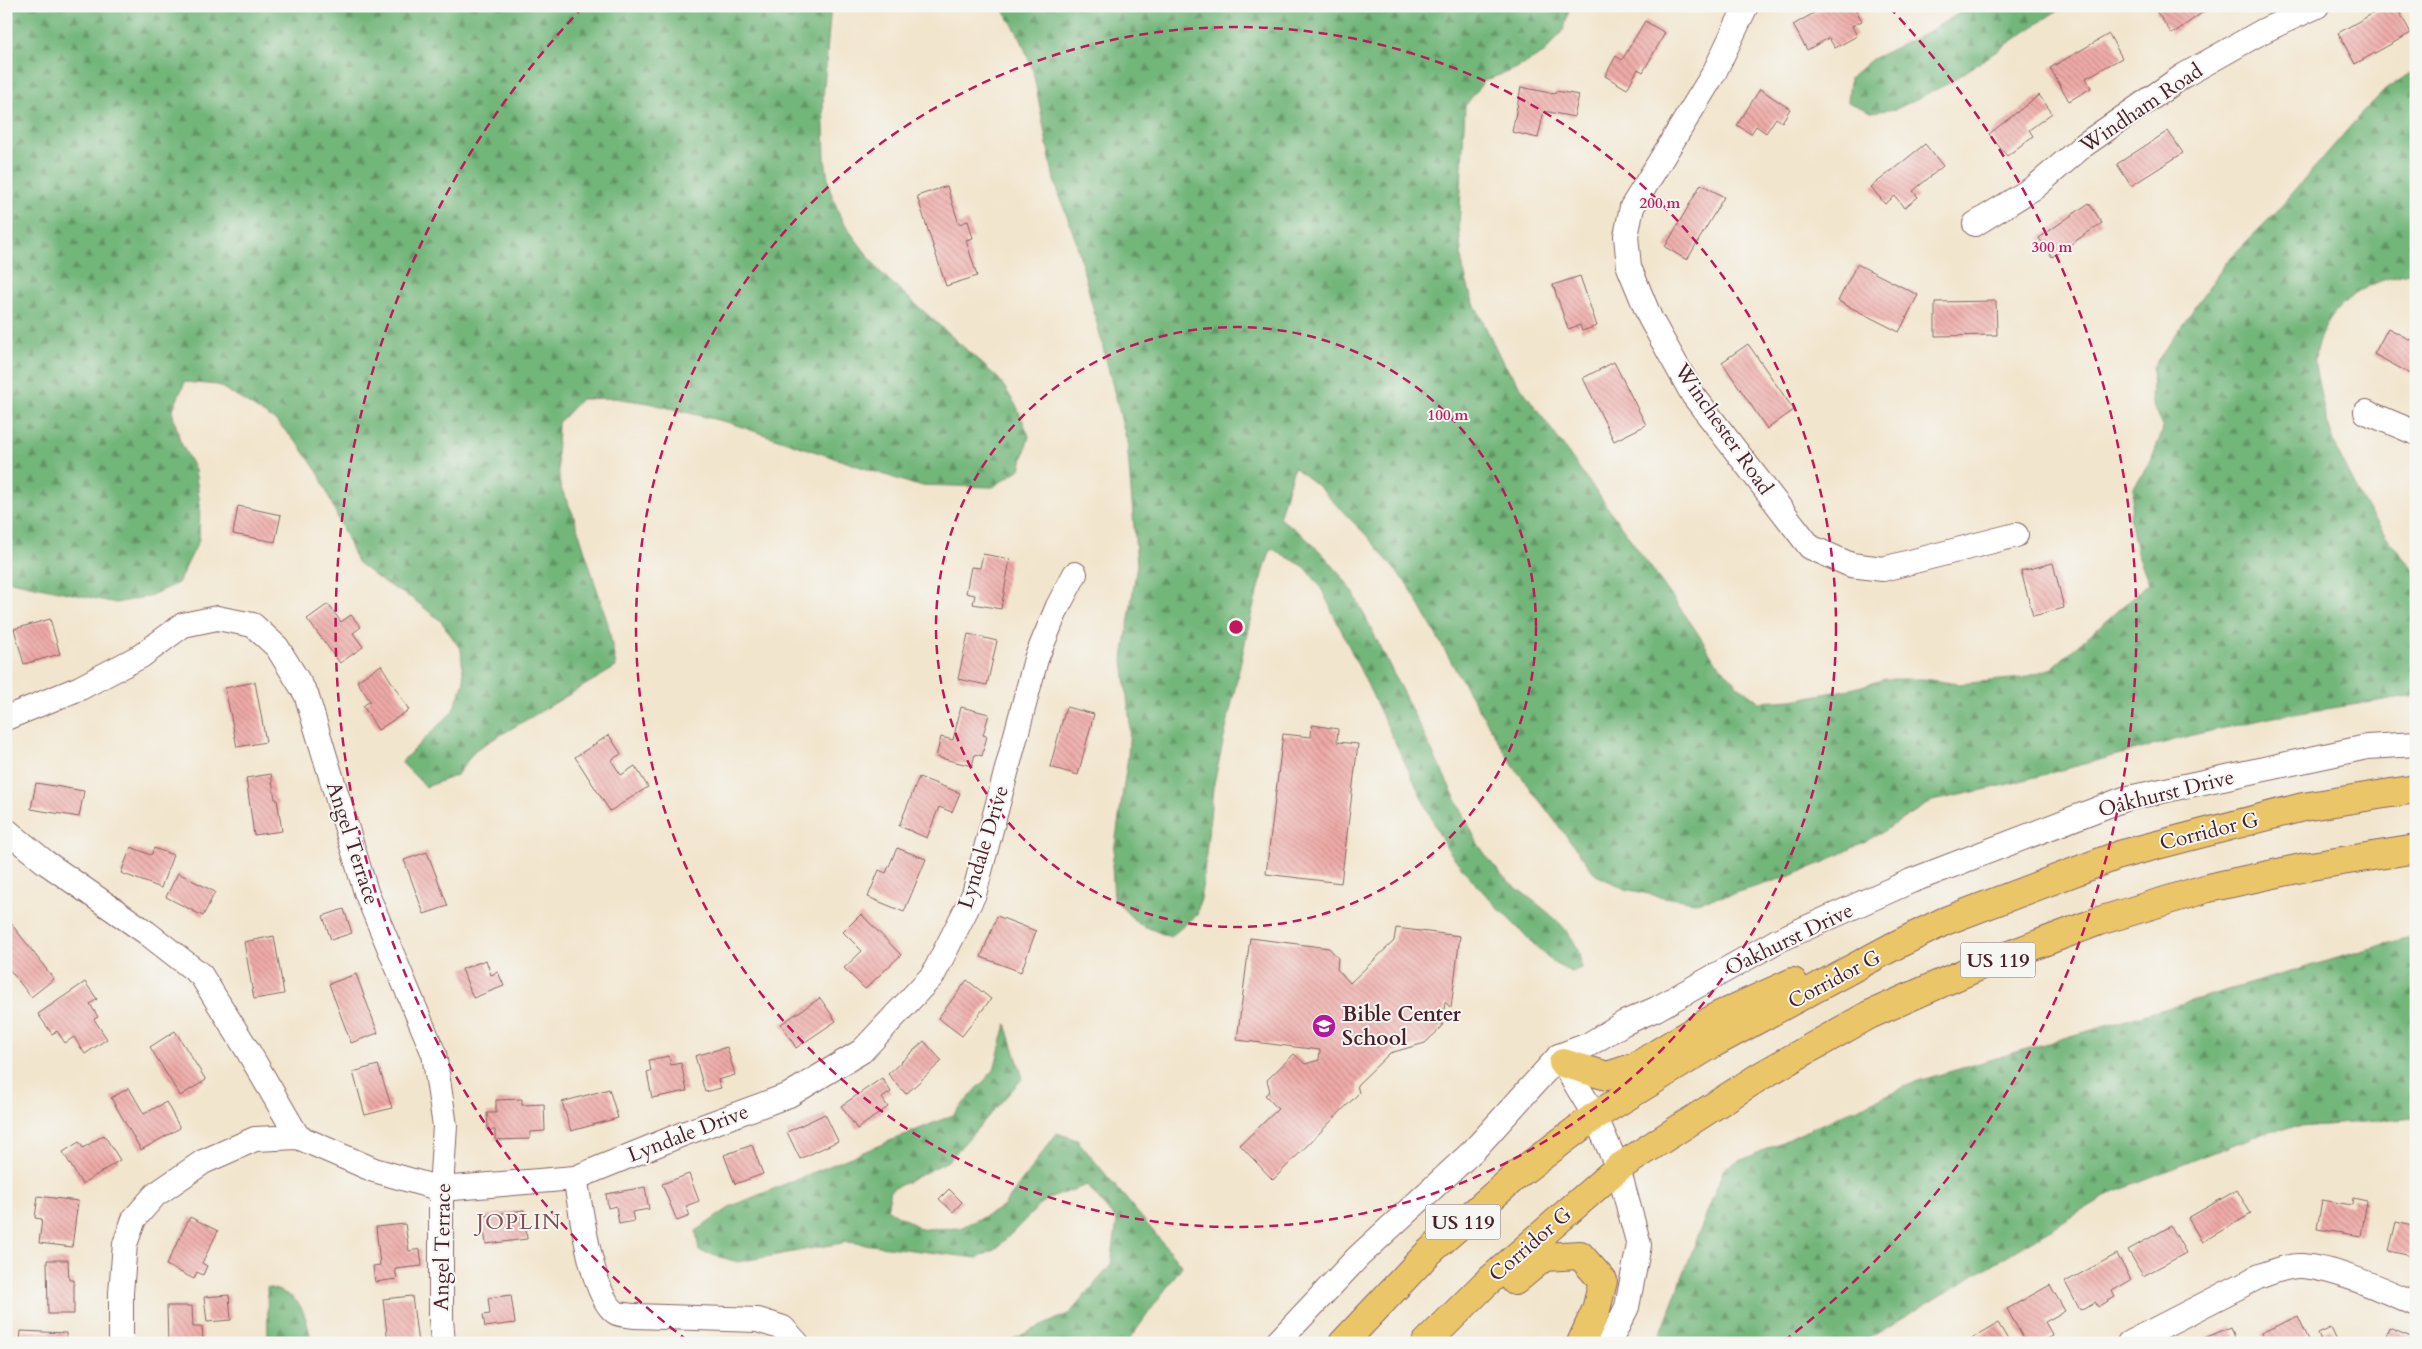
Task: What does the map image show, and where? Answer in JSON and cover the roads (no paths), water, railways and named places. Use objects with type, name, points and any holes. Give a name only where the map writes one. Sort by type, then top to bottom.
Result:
[{"type":"highway","name":"Corridor G","points":[[1343,1343],[1428,1253],[1517,1175],[1595,1116],[1714,1043],[1894,946],[1945,921],[2119,855],[2303,807],[2416,789]]},
{"type":"highway","name":"Corridor G","points":[[1426,1343],[1484,1285],[1618,1168],[1759,1077],[1869,1016],[1980,966],[2099,921],[2208,888],[2311,866],[2416,849]]},
{"type":"highway","points":[[1561,1059],[1606,1076],[1635,1067],[1718,1016],[1826,967],[1894,946]]},
{"type":"highway","points":[[1441,1343],[1544,1257],[1580,1256],[1603,1280],[1596,1310],[1582,1343]]},
{"type":"street","name":"Winchester Road","points":[[1746,6],[1714,73],[1632,207],[1626,236],[1629,267],[1650,318],[1694,394],[1810,547],[1851,565],[1883,569],[2016,535]]},
{"type":"street","name":"Windham Road","points":[[1975,224],[2035,187],[2084,145],[2183,76],[2263,31],[2317,6]]},
{"type":"street","points":[[2366,412],[2416,433]]},
{"type":"street","name":"Lyndale Drive","points":[[121,1343],[121,1293],[126,1244],[134,1219],[156,1195],[203,1162],[255,1139],[298,1137],[374,1170],[442,1189],[575,1178],[683,1134],[789,1095],[862,1051],[933,975],[974,894],[1036,659],[1058,606],[1075,574]]},
{"type":"street","name":"Angel Terrace","points":[[6,718],[80,688],[142,656],[183,625],[217,618],[253,626],[276,647],[306,694],[366,892],[434,1054],[446,1126],[442,1189],[441,1319],[443,1343]]},
{"type":"street","name":"Oakhurst Drive","points":[[1277,1343],[1358,1257],[1474,1150],[1561,1059],[1624,1023],[1656,1009],[1786,937],[1912,881],[2124,799],[2367,747],[2416,744]]},
{"type":"street","points":[[6,830],[45,862],[147,933],[201,976],[248,1050],[298,1137]]},
{"type":"street","points":[[1561,1059],[1595,1116],[1618,1168],[1639,1245],[1627,1307],[1609,1343]]},
{"type":"street","points":[[575,1178],[591,1262],[604,1298],[615,1312],[634,1316],[758,1320],[783,1328],[798,1343]]},
{"type":"street","points":[[2129,1343],[2258,1277],[2275,1270],[2302,1266],[2355,1279],[2416,1304]]},
{"type":"street","points":[[1582,1343],[1632,1279]]},
{"type":"place","name":"Bible Center School","points":[[1324,1026]]},
{"type":"district","name":"JOPLIN","points":[[519,1221]]}]
